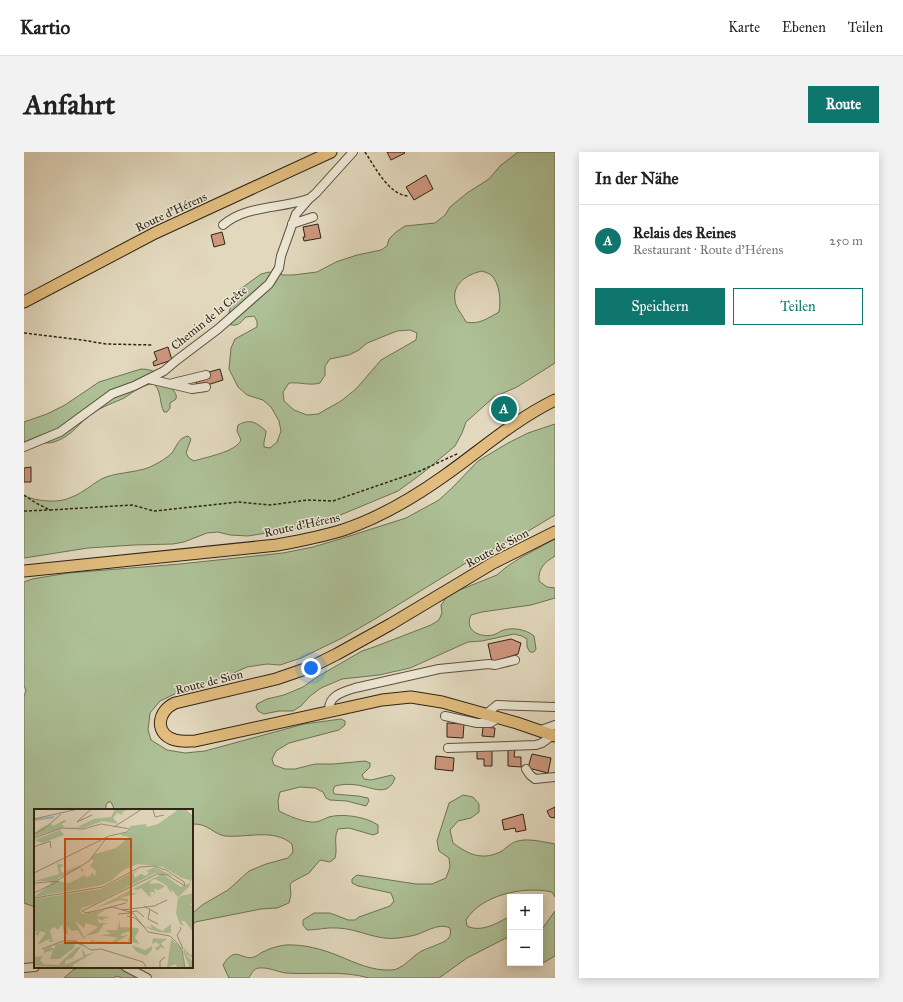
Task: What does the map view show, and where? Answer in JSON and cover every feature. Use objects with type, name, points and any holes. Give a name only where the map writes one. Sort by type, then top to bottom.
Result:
[{"type":"main road","name":"Route d'Hérens","points":[[24,302],[155,233],[331,152]]},
{"type":"main road","name":"Route d'Hérens","points":[[24,571],[271,546],[309,539],[342,530],[380,515],[407,500],[445,476],[498,435],[552,402]]},
{"type":"main road","name":"Route de Sion","points":[[554,732],[541,730],[442,702],[411,697],[382,700],[186,742],[176,741],[167,736],[161,728],[160,722],[164,712],[175,703],[276,679],[311,667],[331,658],[493,563],[555,532]]},
{"type":"street","name":"Chemin de la Crête","points":[[24,447],[60,432],[112,394],[134,386],[164,371],[218,329],[270,284],[279,268],[281,256],[296,214],[353,152]]},
{"type":"street","points":[[223,225],[241,214],[309,199]]},
{"type":"street","points":[[292,224],[313,218]]},
{"type":"street","points":[[172,383],[206,374]]},
{"type":"street","points":[[149,379],[172,383],[192,390],[206,387]]},
{"type":"street","points":[[329,711],[329,703],[334,697],[355,688],[438,669],[489,664],[495,665],[515,660]]},
{"type":"street","points":[[486,714],[496,705],[555,707]]},
{"type":"street","points":[[445,716],[490,723],[498,718]]},
{"type":"street","points":[[448,748],[536,744],[542,743],[554,732]]},
{"type":"street","points":[[526,769],[535,779],[555,777]]},
{"type":"street","points":[[24,968],[34,967]]},
{"type":"street","points":[[128,968],[146,978]]},
{"type":"path","points":[[365,152],[394,192],[403,196],[408,196]]},
{"type":"path","points":[[24,333],[106,344],[153,345]]},
{"type":"path","points":[[24,511],[132,505],[154,511],[239,502],[270,505],[307,500],[333,501],[420,471],[462,452]]},
{"type":"path","points":[[24,495],[50,510]]},
{"type":"green space","points":[[518,152],[555,152],[555,363],[517,387],[494,397],[466,422],[455,446],[424,472],[398,491],[326,521],[304,527],[248,536],[230,535],[218,532],[207,533],[184,542],[173,544],[88,548],[24,558],[24,496],[48,501],[66,499],[78,494],[104,478],[144,469],[156,464],[170,455],[180,440],[188,436],[191,439],[186,453],[189,458],[194,461],[220,454],[238,444],[241,440],[237,431],[238,425],[247,422],[254,422],[266,431],[264,447],[270,448],[277,442],[281,431],[279,421],[271,407],[263,400],[247,395],[238,387],[229,369],[231,348],[235,339],[257,327],[257,321],[254,316],[246,317],[238,324],[231,325],[228,316],[232,302],[239,290],[261,274],[269,272],[293,275],[317,272],[336,262],[357,255],[381,250],[387,246],[389,239],[396,232],[405,226],[435,223],[445,215],[450,207],[467,193],[489,179],[500,166]],"holes":[[[482,271],[491,275],[498,287],[500,298],[499,312],[479,322],[466,322],[456,305],[455,292],[460,282],[465,278]],[[410,330],[417,333],[416,340],[381,360],[356,389],[341,401],[318,414],[307,415],[294,410],[284,401],[283,392],[289,383],[320,383],[325,375],[325,366],[330,359],[349,355],[359,350],[367,343],[397,331]]]},
{"type":"green space","points":[[141,369],[156,372],[167,381],[175,393],[176,399],[170,403],[170,408],[167,412],[164,412],[162,409],[157,387],[154,384],[150,384],[105,406],[88,417],[71,433],[61,439],[51,443],[24,442],[24,422],[47,414],[65,405],[99,382]]},
{"type":"green space","points":[[555,424],[555,515],[520,536],[474,558],[342,638],[301,658],[280,665],[267,664],[247,667],[227,676],[187,688],[160,701],[150,713],[148,730],[151,740],[167,750],[185,753],[205,751],[304,724],[341,719],[345,721],[345,725],[339,730],[289,743],[276,751],[272,759],[274,765],[285,769],[295,769],[315,764],[365,761],[370,763],[370,767],[362,775],[364,779],[371,780],[392,775],[395,778],[392,784],[384,790],[354,785],[335,786],[333,790],[334,794],[368,798],[369,801],[366,806],[347,801],[330,800],[326,798],[323,792],[315,788],[300,787],[280,792],[278,801],[279,811],[311,822],[341,815],[361,818],[378,825],[378,833],[373,835],[349,828],[338,829],[336,836],[335,858],[330,862],[320,860],[309,873],[292,882],[290,885],[291,894],[289,903],[277,908],[261,909],[195,922],[193,925],[193,913],[202,905],[228,890],[249,871],[266,864],[288,858],[293,852],[292,844],[277,836],[225,836],[199,824],[194,824],[193,826],[193,809],[114,809],[111,802],[108,802],[106,809],[34,809],[34,907],[24,903],[24,697],[26,690],[24,686],[24,582],[32,579],[68,573],[180,564],[283,553],[313,547],[406,518],[439,500],[478,461],[528,433]]},
{"type":"green space","points":[[555,539],[555,556],[541,569],[539,581],[547,587],[555,588],[555,598],[531,605],[482,612],[471,615],[469,620],[471,629],[478,634],[488,636],[508,629],[528,632],[534,636],[536,649],[534,652],[530,652],[527,647],[527,639],[514,634],[482,641],[468,642],[410,668],[379,675],[342,679],[321,688],[310,696],[301,706],[293,711],[279,711],[264,714],[258,711],[256,707],[257,704],[267,699],[284,695],[303,687],[317,677],[362,651],[431,625],[439,620],[442,613],[441,605],[446,598],[457,591],[497,575],[520,558]]},
{"type":"green space","points":[[463,795],[473,797],[479,804],[479,812],[471,818],[458,821],[450,830],[453,843],[465,851],[476,855],[489,856],[522,840],[555,844],[555,897],[552,892],[541,890],[517,891],[493,898],[482,904],[473,911],[466,920],[467,926],[472,928],[484,928],[507,918],[507,938],[467,958],[439,978],[369,978],[338,973],[286,973],[257,968],[249,978],[229,978],[223,965],[232,955],[235,954],[249,958],[257,956],[269,949],[285,945],[299,945],[333,953],[371,968],[392,970],[402,966],[421,951],[449,938],[451,932],[450,928],[440,926],[416,935],[399,938],[383,938],[354,930],[338,928],[307,930],[303,925],[303,920],[314,913],[330,913],[348,920],[355,920],[359,917],[390,906],[394,901],[391,893],[358,886],[352,883],[352,879],[357,875],[416,884],[432,884],[446,878],[450,867],[449,858],[439,851],[437,841],[449,803]]},
{"type":"green space","points":[[555,911],[555,956],[543,963],[543,930]]},
{"type":"green space","points":[[78,968],[119,968],[138,978],[122,978],[117,976],[113,978],[64,978]]},
{"type":"building","points":[[387,152],[404,152],[405,153],[391,160]]},
{"type":"building","points":[[426,175],[433,189],[414,200],[406,187]]},
{"type":"building","points":[[318,224],[321,238],[304,241],[303,237],[305,237],[303,227]]},
{"type":"building","points":[[222,232],[225,244],[214,247],[211,235]]},
{"type":"building","points":[[168,347],[172,360],[154,366],[153,362],[157,360],[154,352]]},
{"type":"building","points":[[220,369],[223,380],[198,388],[196,382],[210,378],[209,372]]},
{"type":"building","points":[[509,397],[516,403],[512,406],[514,407],[505,415],[503,413],[498,418],[493,410]]},
{"type":"building","points":[[31,467],[31,482],[24,482],[24,468]]},
{"type":"building","points":[[511,639],[521,643],[518,654],[492,662],[488,644]]},
{"type":"building","points":[[447,723],[464,724],[463,738],[447,737]]},
{"type":"building","points":[[483,727],[495,728],[494,737],[482,736]]},
{"type":"building","points":[[508,749],[515,749],[514,757],[521,757],[521,767],[508,766]]},
{"type":"building","points":[[477,750],[492,750],[492,766],[484,766],[484,759],[477,759]]},
{"type":"building","points":[[532,754],[551,758],[548,773],[528,768]]},
{"type":"building","points":[[436,756],[454,758],[453,771],[435,769]]},
{"type":"building","points":[[555,807],[555,818],[550,817],[547,811]]},
{"type":"building","points":[[523,814],[526,830],[516,832],[515,828],[504,830],[502,820]]},
{"type":"place","name":"Relais des Reines","points":[[504,409]]}]
